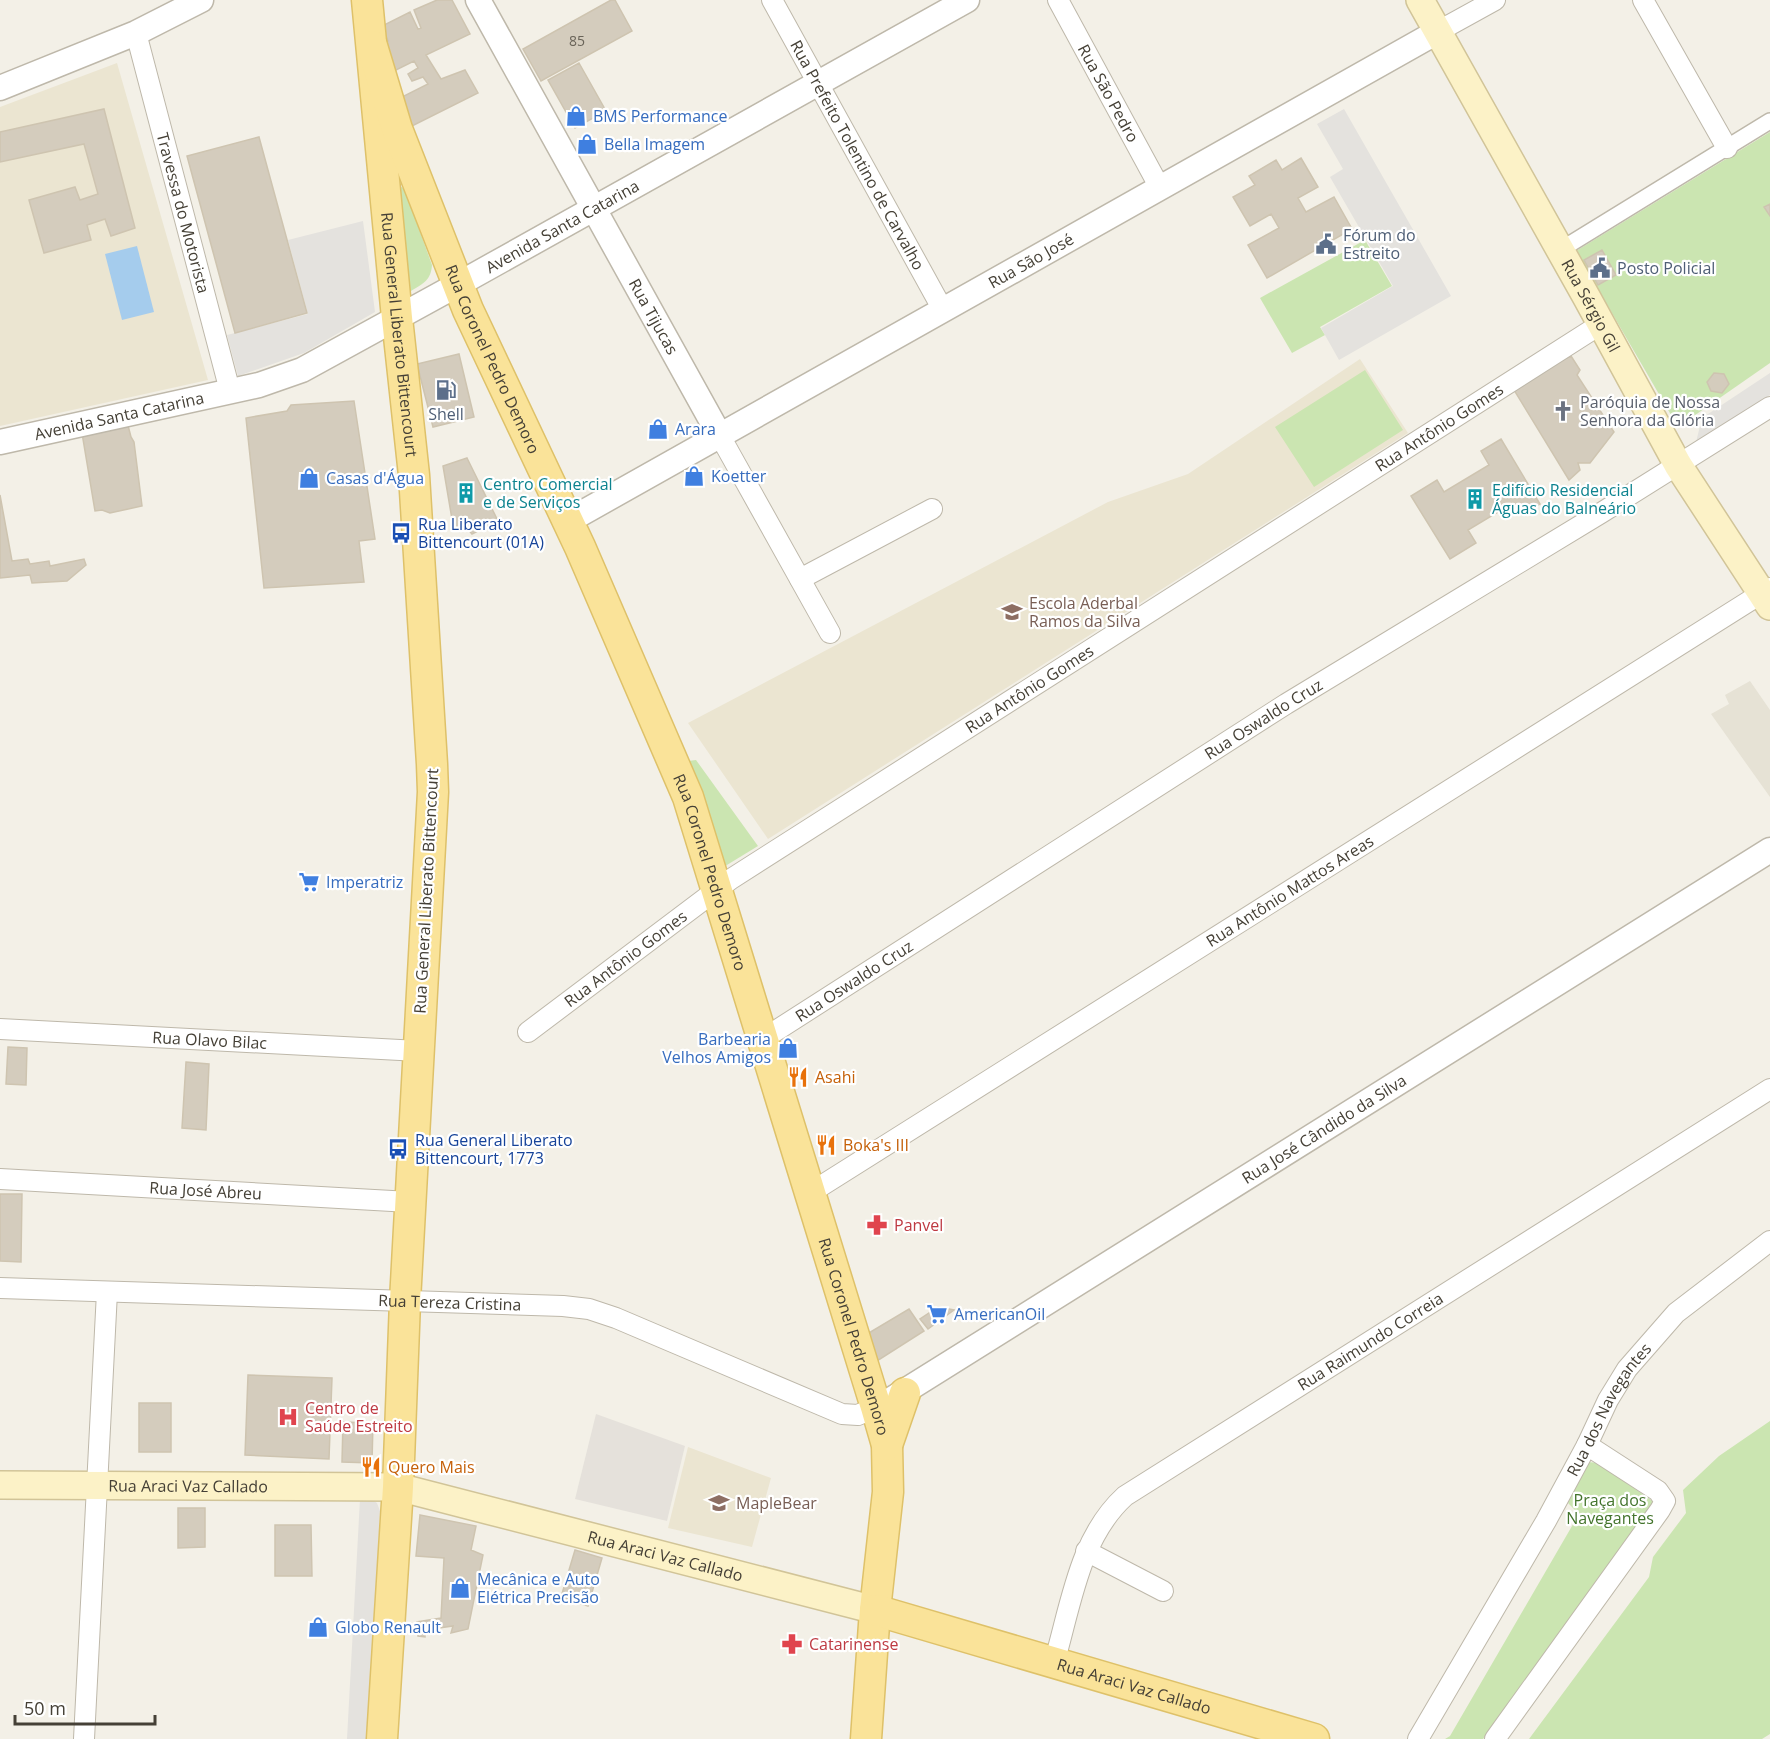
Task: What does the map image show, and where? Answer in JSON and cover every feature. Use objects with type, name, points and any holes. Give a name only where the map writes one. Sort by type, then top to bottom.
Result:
[{"type":"main road","points":[[367,0],[372,45]]},
{"type":"main road","name":"Rua Sérgio Gil","points":[[1420,0],[1677,465],[1767,596]]},
{"type":"main road","name":"Rua Coronel Pedro Demoro","points":[[372,45],[397,129],[458,285],[568,521],[688,797],[876,1407],[886,1445],[888,1492],[875,1610],[866,1739]]},
{"type":"main road","name":"Rua General Liberato Bittencourt","points":[[372,45],[414,475],[432,764],[398,1488],[382,1739]]},
{"type":"main road","points":[[886,1445],[905,1393]]},
{"type":"main road","name":"Rua Araci Vaz Callado","points":[[0,1485],[398,1488],[875,1610],[1314,1739]]},
{"type":"street","points":[[0,88],[136,33],[201,0]]},
{"type":"street","name":"Rua Tijucas","points":[[478,0],[830,633]]},
{"type":"street","name":"Rua Prefeito Tolentino de Carvalho","points":[[772,0],[943,310]]},
{"type":"street","name":"Avenida Santa Catarina","points":[[0,441],[230,392],[302,370],[967,0]]},
{"type":"street","name":"Rua São Pedro","points":[[1058,0],[1160,188]]},
{"type":"street","name":"Rua São José","points":[[568,521],[1495,0]]},
{"type":"street","points":[[1643,0],[1727,148]]},
{"type":"street","name":"Travessa do Motorista","points":[[136,33],[230,392]]},
{"type":"street","points":[[1570,244],[1770,121]]},
{"type":"street","name":"Rua Antônio Gomes","points":[[528,1032],[717,889],[1601,324]]},
{"type":"street","name":"Rua Oswaldo Cruz","points":[[763,1039],[1286,704],[1770,407]]},
{"type":"street","points":[[800,579],[932,509]]},
{"type":"street","name":"Rua Antônio Mattos Areas","points":[[810,1193],[1767,596]]},
{"type":"street","name":"Rua José Cândido da Silva","points":[[876,1407],[905,1393],[1770,850]]},
{"type":"street","name":"Rua Olavo Bilac","points":[[0,1029],[419,1051]]},
{"type":"street","name":"Rua Raimundo Correia","points":[[1054,1663],[1086,1551],[1104,1518],[1125,1496],[1770,1089]]},
{"type":"street","name":"Rua José Abreu","points":[[0,1179],[411,1202]]},
{"type":"street","name":"Rua dos Navegantes","points":[[1418,1739],[1546,1521],[1587,1445],[1608,1400],[1627,1369],[1676,1313],[1770,1241]]},
{"type":"street","name":"Rua Tereza Cristina","points":[[0,1288],[563,1306],[589,1309],[616,1318],[842,1414],[858,1415],[876,1407]]},
{"type":"street","points":[[84,1739],[107,1292]]},
{"type":"street","points":[[1495,1739],[1665,1501],[1658,1491],[1587,1445]]},
{"type":"street","points":[[1086,1551],[1163,1591]]},
{"type":"shaded area","points":[[117,63],[208,380],[0,426],[0,107]]},
{"type":"shaded area","points":[[1344,109],[1451,296],[1339,360],[1321,328],[1393,286],[1330,177],[1343,169],[1317,124]]},
{"type":"shaded area","points":[[363,221],[375,312],[304,353],[238,376],[227,335],[308,314],[288,240]]},
{"type":"shaded area","name":"Escola Aderbal Ramos da Silva","points":[[1360,359],[1408,433],[768,839],[688,723],[1108,502],[1188,474]]},
{"type":"shaded area","points":[[1770,373],[1770,395],[1696,442],[1702,418]]},
{"type":"shaded area","points":[[1750,681],[1770,710],[1770,797],[1711,714],[1729,704],[1725,695]]},
{"type":"shaded area","points":[[596,1414],[685,1446],[667,1521],[575,1499]]},
{"type":"shaded area","name":"MapleBear","points":[[688,1447],[771,1478],[752,1547],[668,1528]]},
{"type":"shaded area","points":[[360,1499],[371,1499],[377,1503],[380,1511],[369,1739],[347,1739]]},
{"type":"green space","points":[[1770,132],[1770,363],[1678,427],[1576,251]]},
{"type":"green space","points":[[399,185],[405,190],[432,265],[426,281],[411,291],[403,289]]},
{"type":"green space","points":[[1365,240],[1392,286],[1320,327],[1325,335],[1292,353],[1260,298]]},
{"type":"green space","points":[[1365,370],[1403,430],[1314,487],[1275,427]]},
{"type":"green space","points":[[696,760],[758,846],[722,868],[688,761]]},
{"type":"green space","points":[[1770,1421],[1770,1734],[1762,1739],[1529,1739],[1649,1577],[1653,1557],[1686,1513],[1683,1490],[1719,1456]]},
{"type":"green space","name":"Praça dos Navegantes","points":[[1588,1462],[1598,1463],[1654,1502],[1483,1739],[1445,1739],[1450,1736],[1579,1514],[1568,1503],[1584,1465]]},
{"type":"water","points":[[137,246],[154,312],[122,320],[105,254]]},
{"type":"building","points":[[437,0],[452,0],[470,34],[426,55],[441,79],[465,70],[478,93],[408,128],[394,101],[428,84],[423,77],[412,81],[408,74],[418,68],[414,61],[392,72],[382,46],[388,41],[382,26],[410,12],[418,29],[421,28],[414,10]]},
{"type":"building","points":[[611,0],[615,0],[632,31],[541,81],[523,49]]},
{"type":"building","points":[[579,63],[606,111],[575,128],[548,80]]},
{"type":"building","points":[[104,109],[135,228],[111,236],[105,219],[87,225],[91,240],[44,253],[29,200],[75,187],[80,200],[98,194],[84,144],[0,162],[0,132]]},
{"type":"building","points":[[259,137],[307,313],[235,333],[187,156]]},
{"type":"building","points":[[1301,158],[1318,187],[1298,198],[1306,212],[1334,197],[1352,229],[1267,278],[1248,245],[1279,228],[1271,214],[1250,226],[1233,197],[1255,185],[1249,176],[1276,160],[1282,170]]},
{"type":"building","points":[[1770,204],[1770,216],[1764,207]]},
{"type":"building","name":"Posto Policial","points":[[1602,250],[1616,275],[1598,285],[1584,260]]},
{"type":"building","name":"Shell","points":[[459,354],[474,417],[433,427],[417,364]]},
{"type":"building","name":"Paróquia de Nossa Senhora da Glória","points":[[1571,356],[1580,370],[1577,375],[1614,432],[1590,463],[1578,463],[1580,470],[1569,480],[1514,390],[1536,372]]},
{"type":"building","points":[[1714,373],[1724,374],[1729,384],[1722,393],[1711,391],[1707,382]]},
{"type":"building","name":"Casas d'Água","points":[[354,401],[375,539],[359,541],[364,582],[264,588],[246,418],[287,411],[291,405]]},
{"type":"building","points":[[124,410],[134,442],[142,506],[110,513],[102,510],[95,511],[80,421]]},
{"type":"building","name":"Edifício Residencial Águas do Balneário","points":[[1501,439],[1540,504],[1521,515],[1513,503],[1468,530],[1476,543],[1450,559],[1411,496],[1437,480],[1444,492],[1489,465],[1481,451]]},
{"type":"building","name":"Centro Comercial e de Serviços","points":[[467,458],[498,521],[472,534],[466,527],[454,531],[443,466]]},
{"type":"building","points":[[0,495],[12,561],[28,559],[30,564],[49,561],[50,566],[84,559],[86,565],[67,581],[32,583],[30,575],[0,578]]},
{"type":"building","points":[[8,1047],[27,1048],[26,1085],[6,1084]]},
{"type":"building","points":[[186,1062],[209,1064],[206,1130],[182,1128]]},
{"type":"building","points":[[0,1194],[22,1194],[21,1262],[0,1261]]},
{"type":"building","name":"AmericanOil","points":[[938,1307],[954,1310],[928,1329],[920,1319]]},
{"type":"building","points":[[909,1309],[924,1331],[877,1361],[862,1337]]},
{"type":"building","name":"Centro de Saúde Estreito","points":[[248,1375],[332,1378],[329,1459],[245,1455]]},
{"type":"building","points":[[139,1403],[171,1403],[171,1452],[139,1452]]},
{"type":"building","points":[[343,1422],[373,1423],[372,1463],[342,1462]]},
{"type":"building","points":[[178,1508],[205,1508],[205,1547],[178,1548]]},
{"type":"building","name":"Mecânica e Auto Elétrica Precisão","points":[[420,1515],[476,1526],[471,1550],[483,1555],[468,1629],[451,1633],[453,1626],[425,1630],[425,1637],[418,1636],[417,1622],[441,1618],[444,1558],[416,1556]]},
{"type":"building","points":[[275,1525],[311,1525],[312,1576],[275,1576]]},
{"type":"building","points":[[575,1550],[602,1558],[588,1606],[561,1597]]},
{"type":"place","name":"BMS Performance","points":[[576,116]]},
{"type":"place","name":"Bella Imagem","points":[[587,144]]},
{"type":"place","name":"Fórum do Estreito","points":[[1326,244]]},
{"type":"place","name":"Posto Policial","points":[[1600,268]]},
{"type":"place","name":"Shell","points":[[446,390]]},
{"type":"place","name":"Paróquia de Nossa Senhora da Glória","points":[[1563,411]]},
{"type":"place","name":"Arara","points":[[658,429]]},
{"type":"place","name":"Koetter","points":[[694,476]]},
{"type":"place","name":"Casas d'Água","points":[[309,478]]},
{"type":"place","name":"Centro Comercial e de Serviços","points":[[466,493]]},
{"type":"place","name":"Edifício Residencial Águas do Balneário","points":[[1475,499]]},
{"type":"place","name":"Rua Liberato Bittencourt (01A)","points":[[401,533]]},
{"type":"place","name":"Escola Aderbal Ramos da Silva","points":[[1012,612]]},
{"type":"place","name":"Imperatriz","points":[[309,882]]},
{"type":"place","name":"Barbearia Velhos Amigos","points":[[788,1048]]},
{"type":"place","name":"Asahi","points":[[798,1077]]},
{"type":"place","name":"Boka's III","points":[[826,1145]]},
{"type":"place","name":"Rua General Liberato Bittencourt, 1773","points":[[398,1149]]},
{"type":"place","name":"Panvel","points":[[877,1225]]},
{"type":"place","name":"AmericanOil","points":[[937,1314]]},
{"type":"place","name":"Centro de Saúde Estreito","points":[[288,1417]]},
{"type":"place","name":"Quero Mais","points":[[371,1467]]},
{"type":"place","name":"MapleBear","points":[[719,1503]]},
{"type":"place","name":"Mecânica e Auto Elétrica Precisão","points":[[460,1588]]},
{"type":"place","name":"Globo Renault","points":[[318,1627]]},
{"type":"place","name":"Catarinense","points":[[792,1644]]}]
